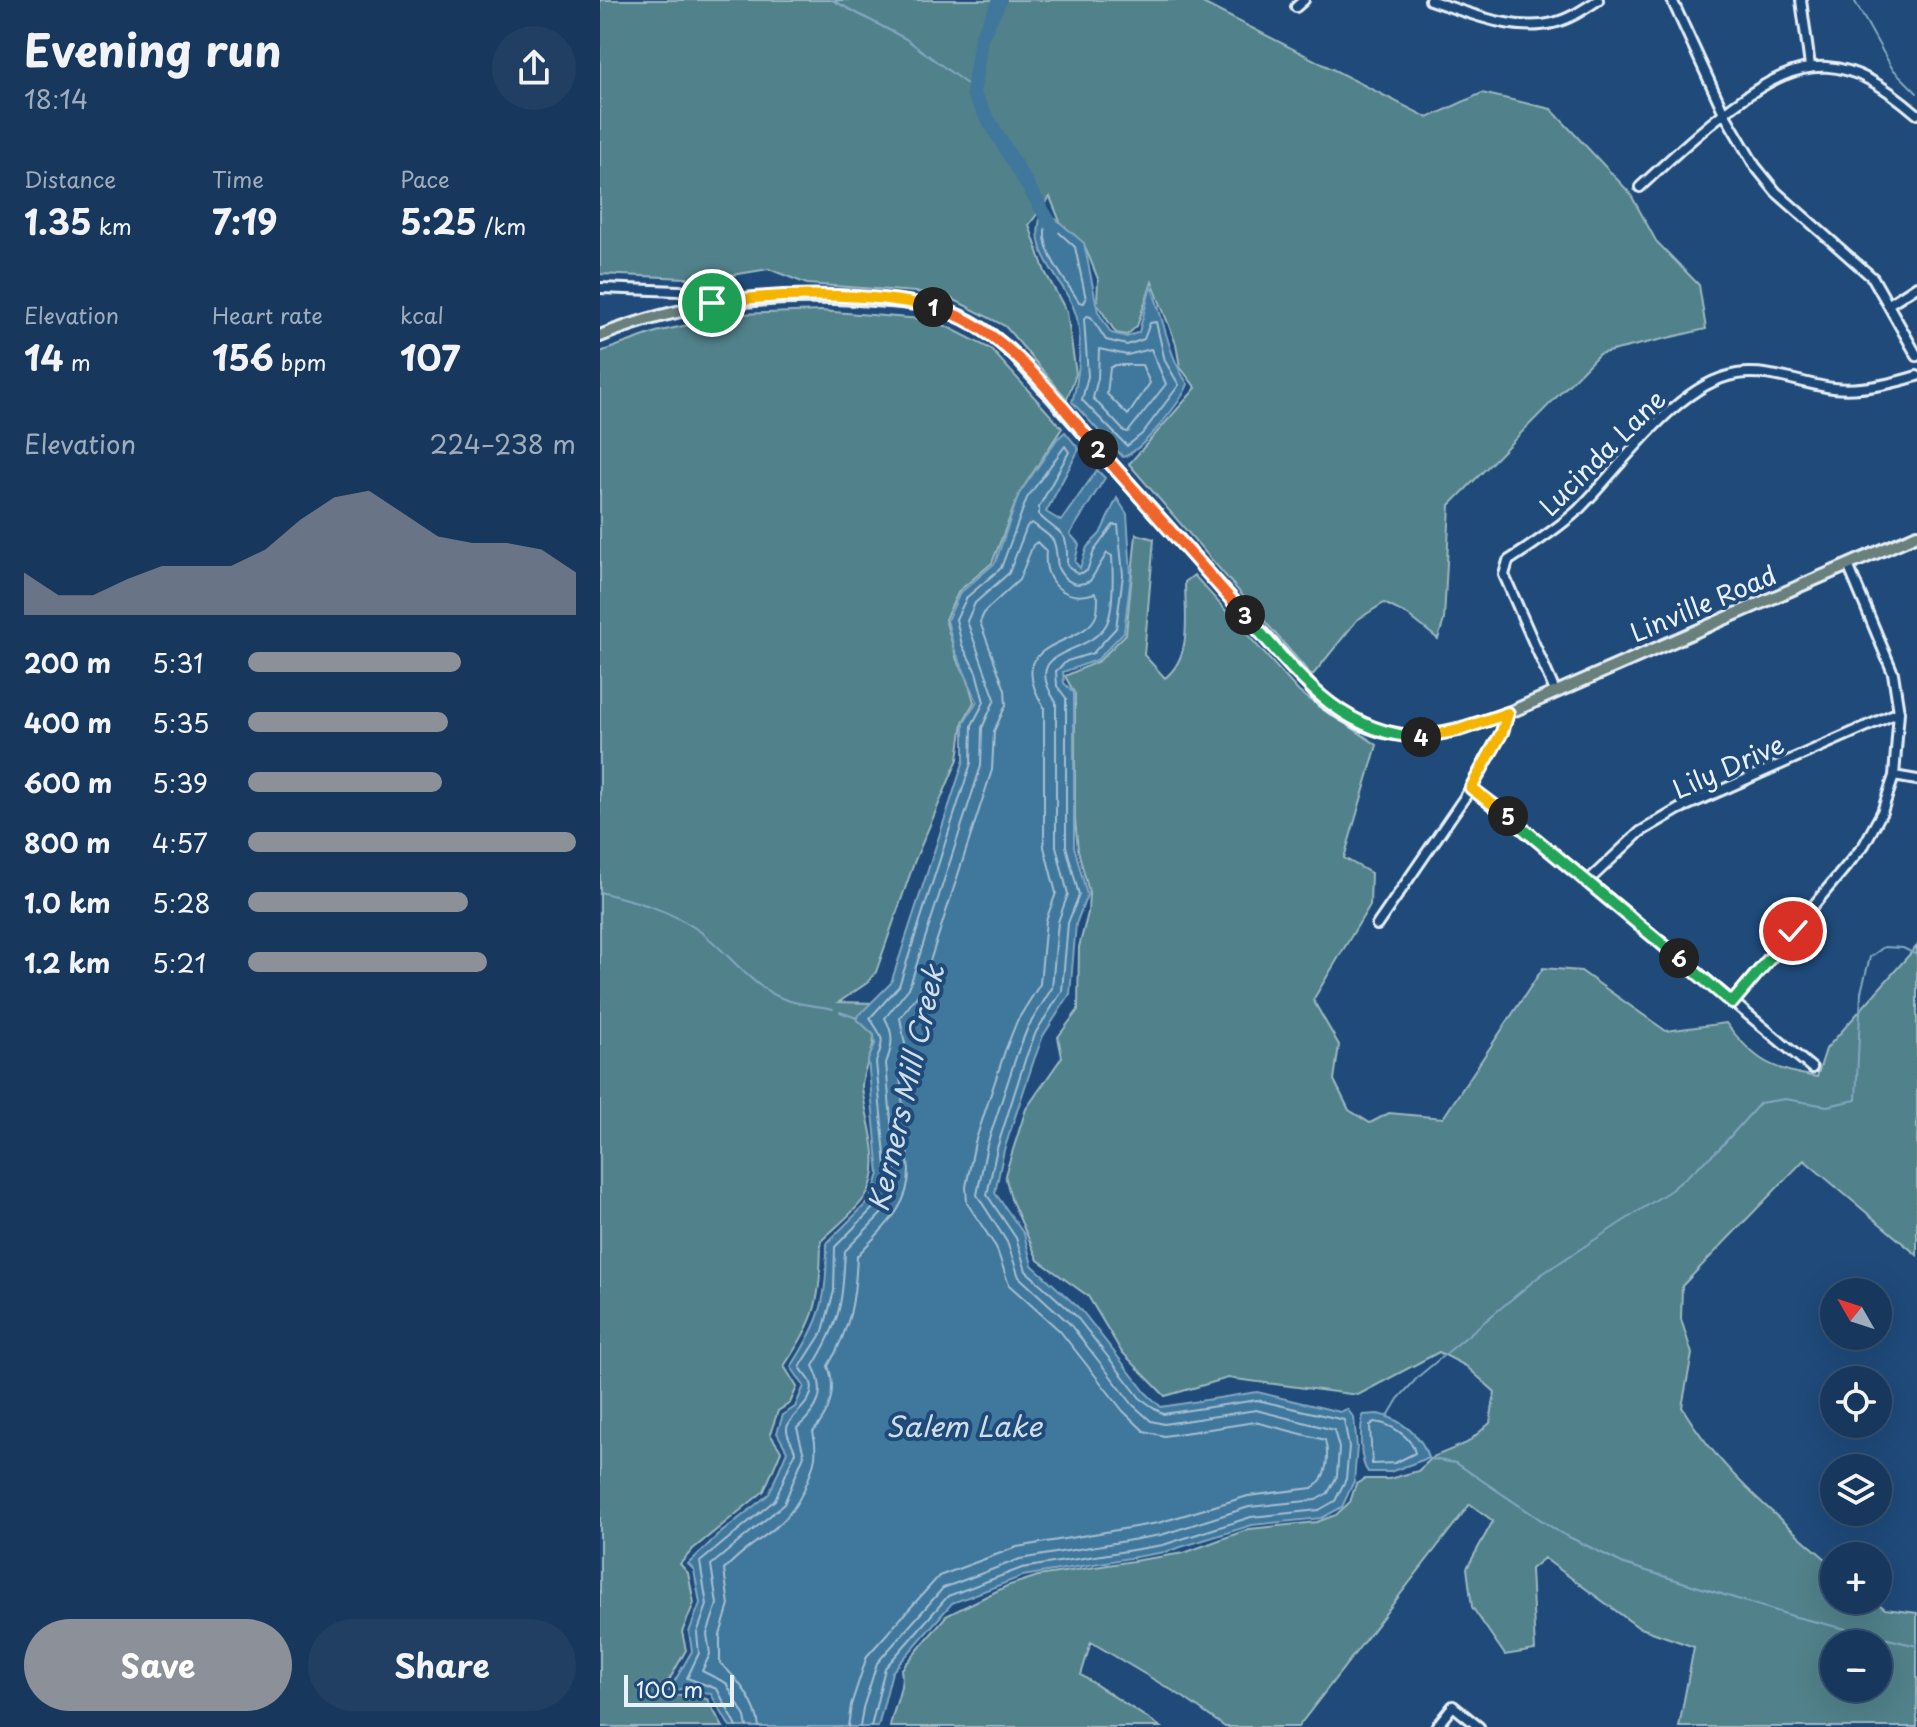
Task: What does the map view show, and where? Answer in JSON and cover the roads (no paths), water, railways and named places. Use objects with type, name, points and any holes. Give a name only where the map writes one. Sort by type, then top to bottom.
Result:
[{"type":"main road","name":"Linville Road","points":[[600,336],[668,313],[732,300],[806,297],[901,302],[940,309],[974,323],[1015,356],[1311,688],[1333,708],[1373,728],[1416,737],[1449,733],[1508,713],[1917,535]]},
{"type":"street","points":[[1430,0],[1500,20],[1545,25],[1561,21],[1598,0]]},
{"type":"street","points":[[1672,0],[1724,113],[1755,166],[1776,192],[1865,270],[1889,304],[1917,356]]},
{"type":"street","points":[[1801,0],[1810,66]]},
{"type":"street","points":[[1640,187],[1724,113],[1786,72],[1810,66],[1860,74],[1889,90],[1917,114]]},
{"type":"street","points":[[1889,304],[1917,286]]},
{"type":"street","points":[[600,288],[679,291],[732,300]]},
{"type":"street","name":"Lucinda Lane","points":[[1555,691],[1504,575],[1508,561],[1573,515],[1667,413],[1696,389],[1736,374],[1768,374],[1835,388],[1864,388],[1917,376]]},
{"type":"street","points":[[1732,1003],[1864,845],[1882,812],[1894,776],[1899,712],[1897,692],[1887,655],[1848,565]]},
{"type":"street","name":"Lily Drive","points":[[1588,881],[1640,832],[1679,809],[1899,712]]},
{"type":"street","points":[[1377,925],[1471,788],[1502,732],[1508,713]]},
{"type":"street","points":[[1894,776],[1917,780]]},
{"type":"street","points":[[1471,788],[1812,1068]]},
{"type":"street","points":[[1436,1727],[1453,1706],[1479,1727]]},
{"type":"water","points":[[1042,213],[1056,219],[1084,243],[1098,312],[1111,333],[1127,337],[1139,332],[1151,286],[1171,350],[1188,384],[1160,425],[1140,446],[1123,457],[1072,402],[1077,381],[1079,330],[1074,309],[1042,252],[1039,227]]},
{"type":"water","name":"Salem Lake","points":[[1065,432],[1079,449],[1046,512],[1061,521],[1097,470],[1105,478],[1070,534],[1079,544],[1075,562],[1080,568],[1087,547],[1100,534],[1117,498],[1127,514],[1131,575],[1124,632],[1097,660],[1063,672],[1064,683],[1074,693],[1074,846],[1087,895],[1076,924],[1070,994],[1043,1036],[1004,1150],[995,1193],[1024,1234],[1032,1265],[1082,1311],[1146,1393],[1161,1407],[1257,1392],[1340,1412],[1347,1409],[1354,1418],[1357,1447],[1354,1481],[1342,1507],[1322,1518],[1252,1525],[1165,1552],[1023,1576],[952,1603],[892,1672],[878,1727],[730,1727],[711,1694],[687,1688],[669,1691],[692,1651],[689,1632],[700,1603],[694,1570],[688,1564],[769,1494],[787,1451],[777,1433],[783,1415],[795,1407],[804,1386],[791,1367],[810,1335],[821,1308],[827,1243],[871,1199],[879,1174],[868,1060],[875,1044],[874,1035],[856,1018],[891,983],[964,760],[964,723],[977,701],[954,648],[947,620],[960,593],[995,563],[1019,494]]},
{"type":"water","points":[[1378,1414],[1394,1420],[1416,1436],[1428,1458],[1390,1472],[1368,1472],[1362,1453],[1363,1415]]},
{"type":"waterway","points":[[832,0],[906,39],[968,85],[973,94]]},
{"type":"waterway","name":"Kerners Mill Creek","points":[[1000,0],[981,38],[973,94],[1053,228]]},
{"type":"waterway","points":[[1854,0],[1892,68],[1917,93]]},
{"type":"waterway","points":[[600,892],[651,906],[687,923],[776,996],[833,1009]]},
{"type":"waterway","points":[[1388,1416],[1398,1399],[1419,1376],[1542,1274],[1671,1190],[1719,1149],[1760,1103],[1785,1099],[1827,1106],[1856,1100],[1861,992],[1870,957],[1884,947],[1903,948],[1917,955]]},
{"type":"waterway","points":[[840,1012],[857,1018]]},
{"type":"waterway","points":[[1425,1458],[1456,1463],[1559,1532],[1624,1564],[1796,1617],[1917,1646]]}]
